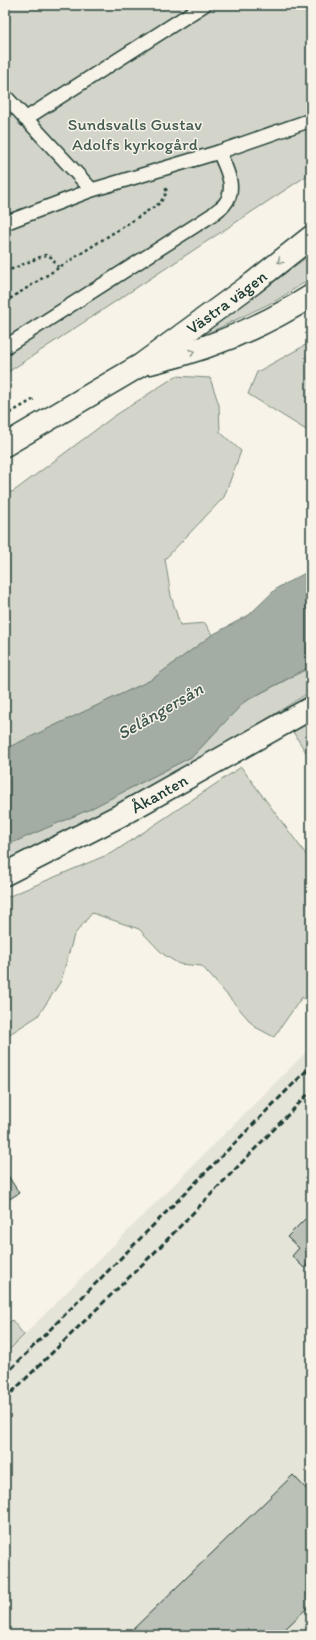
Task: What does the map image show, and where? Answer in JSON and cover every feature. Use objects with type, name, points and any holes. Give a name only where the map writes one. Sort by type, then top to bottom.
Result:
[{"type":"street","name":"Västra vägen","points":[[5,445],[141,365],[253,283],[311,237]]},
{"type":"street","name":"Västra vägen","points":[[141,365],[184,355],[236,335],[285,313],[311,296]]},
{"type":"street","name":"Åkanten","points":[[5,874],[121,815],[311,708]]},
{"type":"lane","points":[[25,119],[204,5]]},
{"type":"lane","points":[[5,96],[92,190]]},
{"type":"lane","points":[[5,222],[92,190],[219,152],[311,120]]},
{"type":"lane","points":[[5,347],[212,215],[225,204],[230,193],[230,178],[219,152]]},
{"type":"path","points":[[5,302],[160,203],[167,192],[161,170]]},
{"type":"path","points":[[5,272],[45,255],[51,257],[58,267]]},
{"type":"shaded area","points":[[311,1047],[311,1635],[5,1635],[5,1354]]},
{"type":"green space","name":"Sundsvalls Gustav Adolfs kyrkogård","points":[[5,5],[311,5],[311,173],[5,374]]},
{"type":"green space","points":[[311,254],[310,279],[277,300],[196,339],[194,333],[268,286]]},
{"type":"green space","points":[[311,342],[311,433],[248,394],[257,372]]},
{"type":"green space","points":[[176,376],[210,378],[219,405],[220,432],[241,451],[224,497],[165,559],[171,596],[180,625],[205,623],[212,635],[151,680],[5,749],[5,494],[14,491],[113,417]]},
{"type":"green space","points":[[311,667],[311,691],[161,786],[5,866],[5,846],[88,810],[193,756],[244,702]]},
{"type":"green space","points":[[311,720],[311,760],[293,732]]},
{"type":"green space","points":[[241,767],[311,861],[311,1005],[302,997],[274,1037],[255,1027],[202,966],[179,964],[163,954],[139,929],[92,913],[74,935],[61,981],[38,1016],[5,1037],[5,898],[114,852]]},
{"type":"green space","points":[[12,1320],[24,1335],[5,1354],[5,1327]]},
{"type":"water","name":"Selångersån","points":[[311,570],[311,666],[244,702],[193,756],[88,810],[5,846],[5,749],[151,680],[212,635],[249,615],[277,588]]},
{"type":"building","points":[[5,1171],[19,1193],[5,1202]]},
{"type":"building","points":[[311,1213],[311,1261],[304,1268],[292,1256],[299,1248],[287,1237]]},
{"type":"building","points":[[293,1475],[311,1494],[311,1604],[279,1635],[127,1635]]},
{"type":"railway","points":[[5,1375],[311,1066]]},
{"type":"railway","points":[[5,1399],[159,1248],[311,1091]]}]
